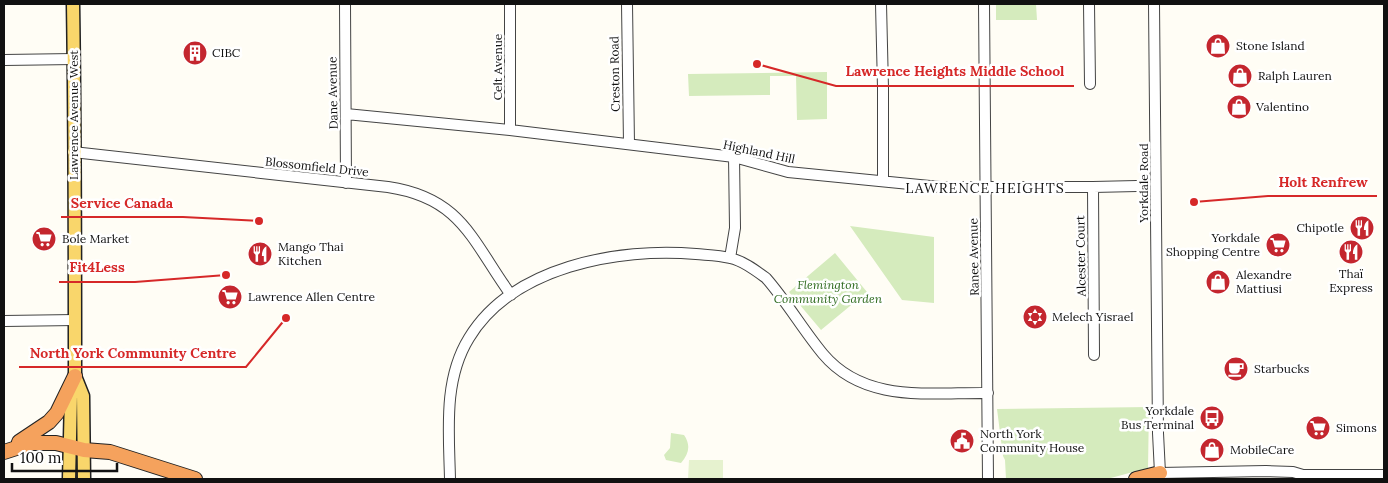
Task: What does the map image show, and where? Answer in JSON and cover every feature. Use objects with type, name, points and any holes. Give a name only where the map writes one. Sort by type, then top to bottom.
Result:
[{"type":"highway","points":[[4,451],[31,435],[53,417],[61,406],[76,376]]},
{"type":"highway","points":[[4,451],[32,443],[56,443],[84,450],[110,452],[195,479]]},
{"type":"highway","points":[[1136,479],[1164,476]]},
{"type":"main road","name":"Lawrence Avenue West","points":[[69,475],[71,396],[76,376],[73,4]]},
{"type":"main road","name":"Lawrence Avenue West","points":[[76,376],[83,396],[84,474]]},
{"type":"street","name":"Dane Avenue","points":[[345,4],[346,182]]},
{"type":"street","name":"Celt Avenue","points":[[510,4],[510,130]]},
{"type":"street","name":"Creston Road","points":[[626,4],[629,144]]},
{"type":"street","points":[[881,4],[884,88],[883,181]]},
{"type":"street","name":"Ranee Avenue","points":[[984,4],[988,479]]},
{"type":"street","points":[[1089,4],[1090,84]]},
{"type":"street","name":"Yorkdale Road","points":[[1154,4],[1158,433],[1164,476]]},
{"type":"street","points":[[4,60],[74,59]]},
{"type":"street","name":"Highland Hill","points":[[346,114],[629,144],[734,157],[788,172],[940,187],[1137,186]]},
{"type":"street","name":"Blossomfield Drive","points":[[74,152],[346,182],[425,196],[452,213],[468,231],[511,295]]},
{"type":"street","points":[[730,258],[735,228],[734,157]]},
{"type":"street","name":"Alcester Court","points":[[1093,187],[1094,355]]},
{"type":"street","points":[[450,479],[450,403],[455,369],[464,348],[476,328],[492,310],[511,295],[537,281],[568,267],[612,256],[671,252],[730,258],[754,269],[766,278],[824,355],[849,376],[881,390],[988,393]]},
{"type":"street","points":[[4,321],[75,320]]},
{"type":"street","points":[[1198,479],[1249,477],[1293,472],[1298,477],[1384,474]]},
{"type":"street","points":[[1164,476],[1249,477]]},
{"type":"green space","points":[[996,4],[1036,4],[1037,20],[996,20]]},
{"type":"green space","points":[[827,72],[827,119],[797,120],[796,76],[770,76],[770,95],[689,96],[688,74]]},
{"type":"green space","points":[[850,226],[934,237],[934,303],[902,300]]},
{"type":"green space","name":"Flemington Community Garden","points":[[835,253],[867,292],[821,330],[789,292]]},
{"type":"green space","points":[[1149,407],[1148,468],[1107,479],[1006,479],[997,409]]},
{"type":"green space","points":[[671,433],[684,435],[688,442],[686,456],[681,463],[666,460],[664,455],[670,448]]},
{"type":"green space","points":[[689,460],[723,460],[723,479],[688,479]]},
{"type":"place","name":"Stone Island","points":[[1218,46]]},
{"type":"place","name":"CIBC","points":[[195,53]]},
{"type":"place","name":"Lawrence Heights Middle School","points":[[757,64]]},
{"type":"place","name":"Ralph Lauren","points":[[1240,76]]},
{"type":"place","name":"Valentino","points":[[1239,107]]},
{"type":"place","name":"Holt Renfrew","points":[[1194,202]]},
{"type":"place","name":"Service Canada","points":[[259,221]]},
{"type":"place","name":"Chipotle","points":[[1362,228]]},
{"type":"place","name":"Bole Market","points":[[44,239]]},
{"type":"place","name":"Yorkdale Shopping Centre","points":[[1278,245]]},
{"type":"place","name":"Thaï Express","points":[[1351,252]]},
{"type":"place","name":"Mango Thai Kitchen","points":[[260,254]]},
{"type":"place","name":"Fit4Less","points":[[226,275]]},
{"type":"place","name":"Alexandre Mattiusi","points":[[1218,282]]},
{"type":"place","name":"Lawrence Allen Centre","points":[[230,297]]},
{"type":"place","name":"Melech Yisrael","points":[[1035,317]]},
{"type":"place","name":"North York Community Centre","points":[[286,318]]},
{"type":"place","name":"Starbucks","points":[[1236,369]]},
{"type":"place","name":"Yorkdale Bus Terminal","points":[[1212,418]]},
{"type":"place","name":"Simons","points":[[1318,428]]},
{"type":"place","name":"North York Community House","points":[[962,441]]},
{"type":"place","name":"MobileCare","points":[[1212,450]]},
{"type":"district","name":"LAWRENCE HEIGHTS","points":[[985,188]]}]
